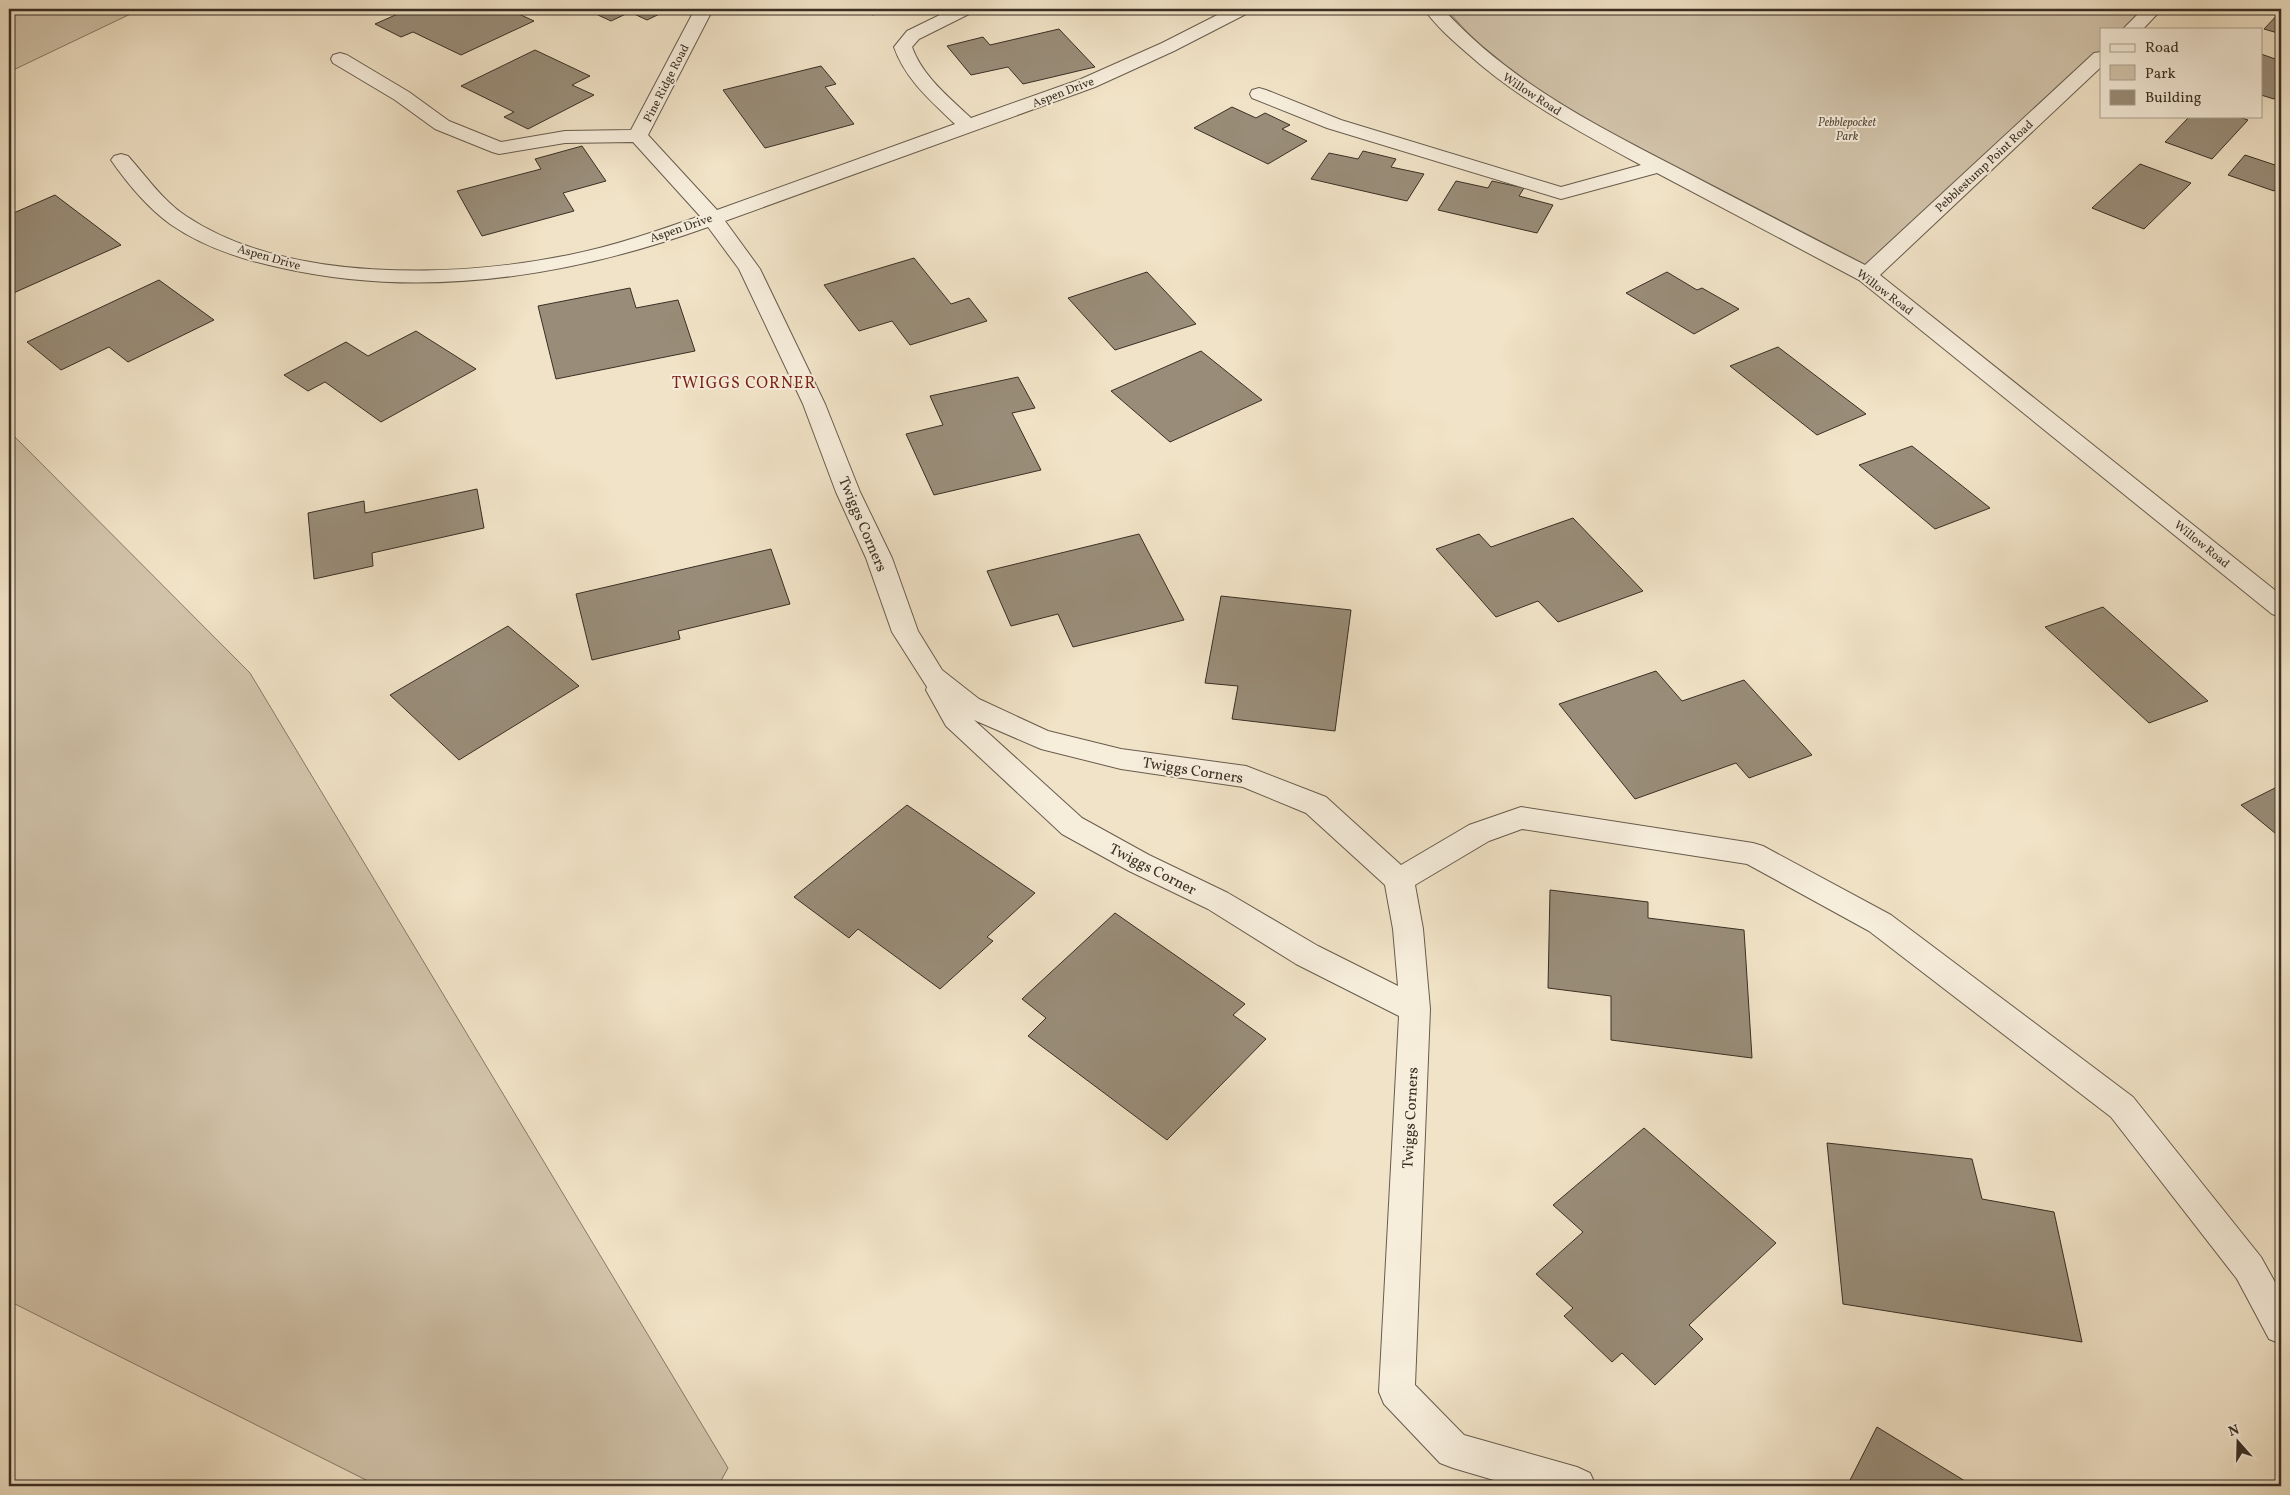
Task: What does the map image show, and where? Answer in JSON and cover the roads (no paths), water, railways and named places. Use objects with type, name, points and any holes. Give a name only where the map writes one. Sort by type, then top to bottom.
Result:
[{"type":"street","name":"Pine Ridge Road","points":[[340,59],[402,96],[442,125],[499,148],[565,137],[638,136],[704,9]]},
{"type":"street","points":[[965,9],[913,35],[903,47],[906,58],[933,92],[969,127]]},
{"type":"street","name":"Aspen Drive","points":[[121,160],[152,197],[179,220],[215,240],[259,257],[311,268],[368,275],[428,277],[491,273],[554,264],[614,251],[969,127],[1088,82],[1168,47],[1242,9]]},
{"type":"street","name":"Willow Road","points":[[1433,9],[1470,49],[1533,96],[1571,120],[1867,275],[2281,608]]},
{"type":"street","points":[[2133,28],[2153,9]]},
{"type":"street","name":"Pebblestump Point Road","points":[[1867,275],[2100,58]]},
{"type":"street","points":[[1259,94],[1334,124],[1561,192],[1659,166]]},
{"type":"street","name":"Twiggs Corners","points":[[638,136],[712,217],[749,269],[814,404],[848,492],[879,558],[905,632],[933,677],[969,706],[1041,739],[1120,759],[1246,776],[1316,805],[1399,880],[1408,929],[1416,1009],[1397,1392],[1454,1450],[1577,1486]]},
{"type":"street","name":"Twiggs Corner","points":[[933,677],[956,719],[1072,826],[1139,863],[1218,901],[1307,956],[1416,1009]]},
{"type":"street","points":[[1399,880],[1479,833],[1521,818],[1753,854],[1880,923],[2122,1107],[2249,1268],[2281,1327]]},
{"type":"district","name":"TWIGGS CORNER","points":[[744,382]]},
{"type":"park label","name":"Pebblepocket Park","points":[[1847,129]]}]
